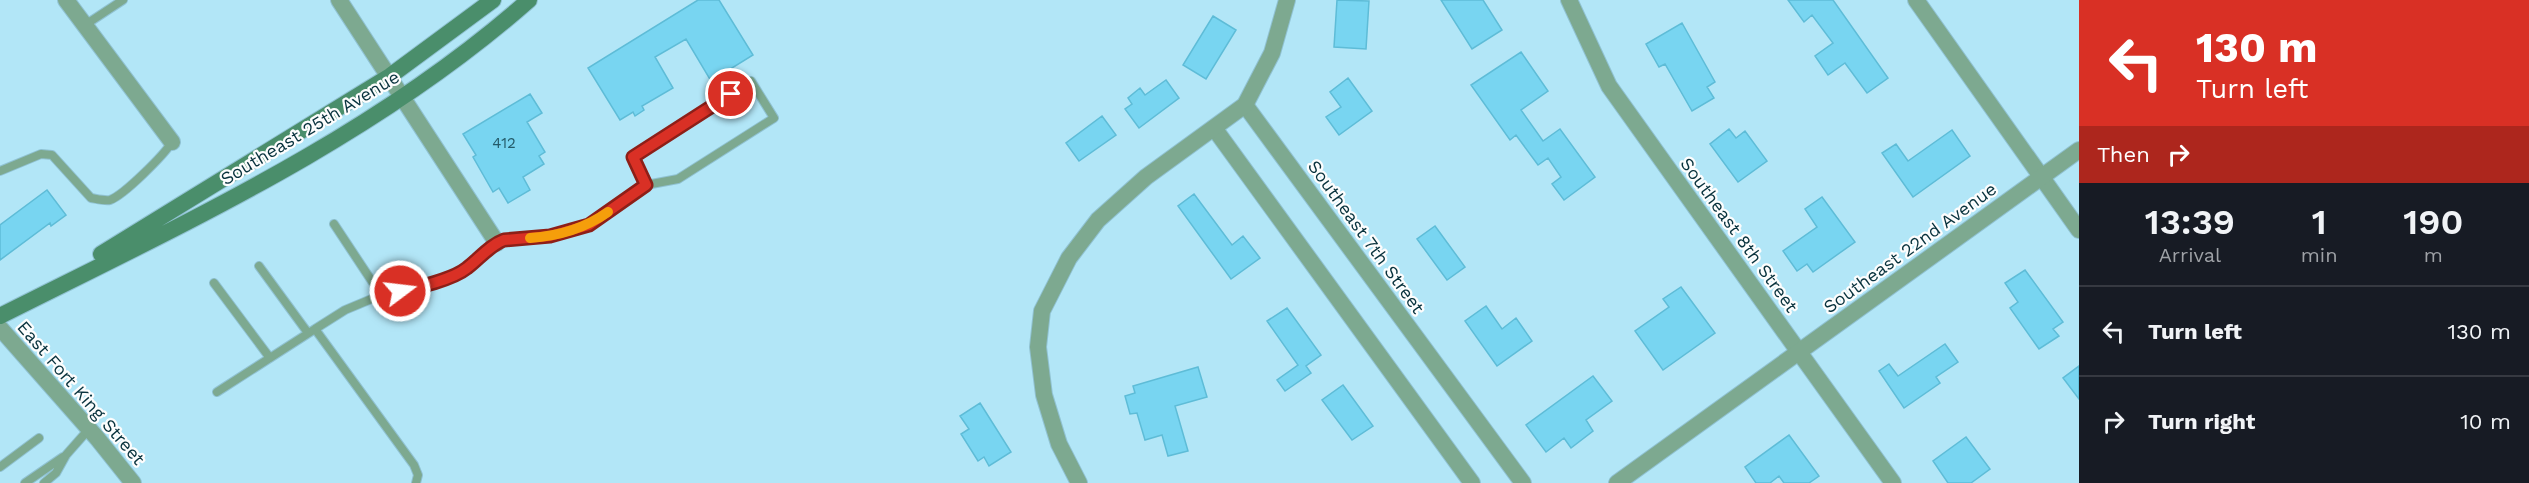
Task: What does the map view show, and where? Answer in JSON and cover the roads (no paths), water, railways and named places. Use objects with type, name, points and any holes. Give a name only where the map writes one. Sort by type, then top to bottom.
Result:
[{"type":"main road","name":"Southeast 25th Avenue","points":[[0,315],[390,76],[493,0]]},
{"type":"main road","name":"Southeast 25th Avenue","points":[[0,315],[264,183],[403,95],[501,24],[529,0]]},
{"type":"street","points":[[66,0],[172,142]]},
{"type":"street","points":[[339,0],[403,95],[497,243]]},
{"type":"street","points":[[1079,483],[1059,444],[1044,394],[1038,347],[1042,311],[1069,258],[1098,220],[1146,177],[1245,105],[1272,53],[1287,0]]},
{"type":"street","name":"Southeast 8th Street","points":[[1569,0],[1609,86],[1893,483]]},
{"type":"street","points":[[1916,0],[2079,230]]},
{"type":"street","name":"Southeast 7th Street","points":[[1245,105],[1523,483]]},
{"type":"street","points":[[1214,128],[1472,483]]},
{"type":"street","name":"Southeast 22nd Avenue","points":[[1617,483],[2079,150]]},
{"type":"street","name":"East Fort King Street","points":[[0,328],[133,483]]},
{"type":"lane","points":[[85,25],[123,0]]},
{"type":"lane","points":[[217,392],[345,310],[381,295],[420,287],[465,270],[497,243],[550,236],[589,225],[646,185],[678,179],[774,118],[751,81],[633,157],[646,185]]},
{"type":"lane","points":[[0,171],[40,154],[52,155],[91,198],[108,201],[118,195],[166,152],[172,142]]},
{"type":"lane","points":[[334,224],[381,295]]},
{"type":"lane","points":[[259,266],[414,465],[418,475],[416,483]]},
{"type":"lane","points":[[214,283],[270,358]]},
{"type":"lane","points":[[44,483],[56,473],[66,455],[89,429]]},
{"type":"lane","points":[[0,466],[39,438]]},
{"type":"lane","points":[[26,483],[66,455]]}]
